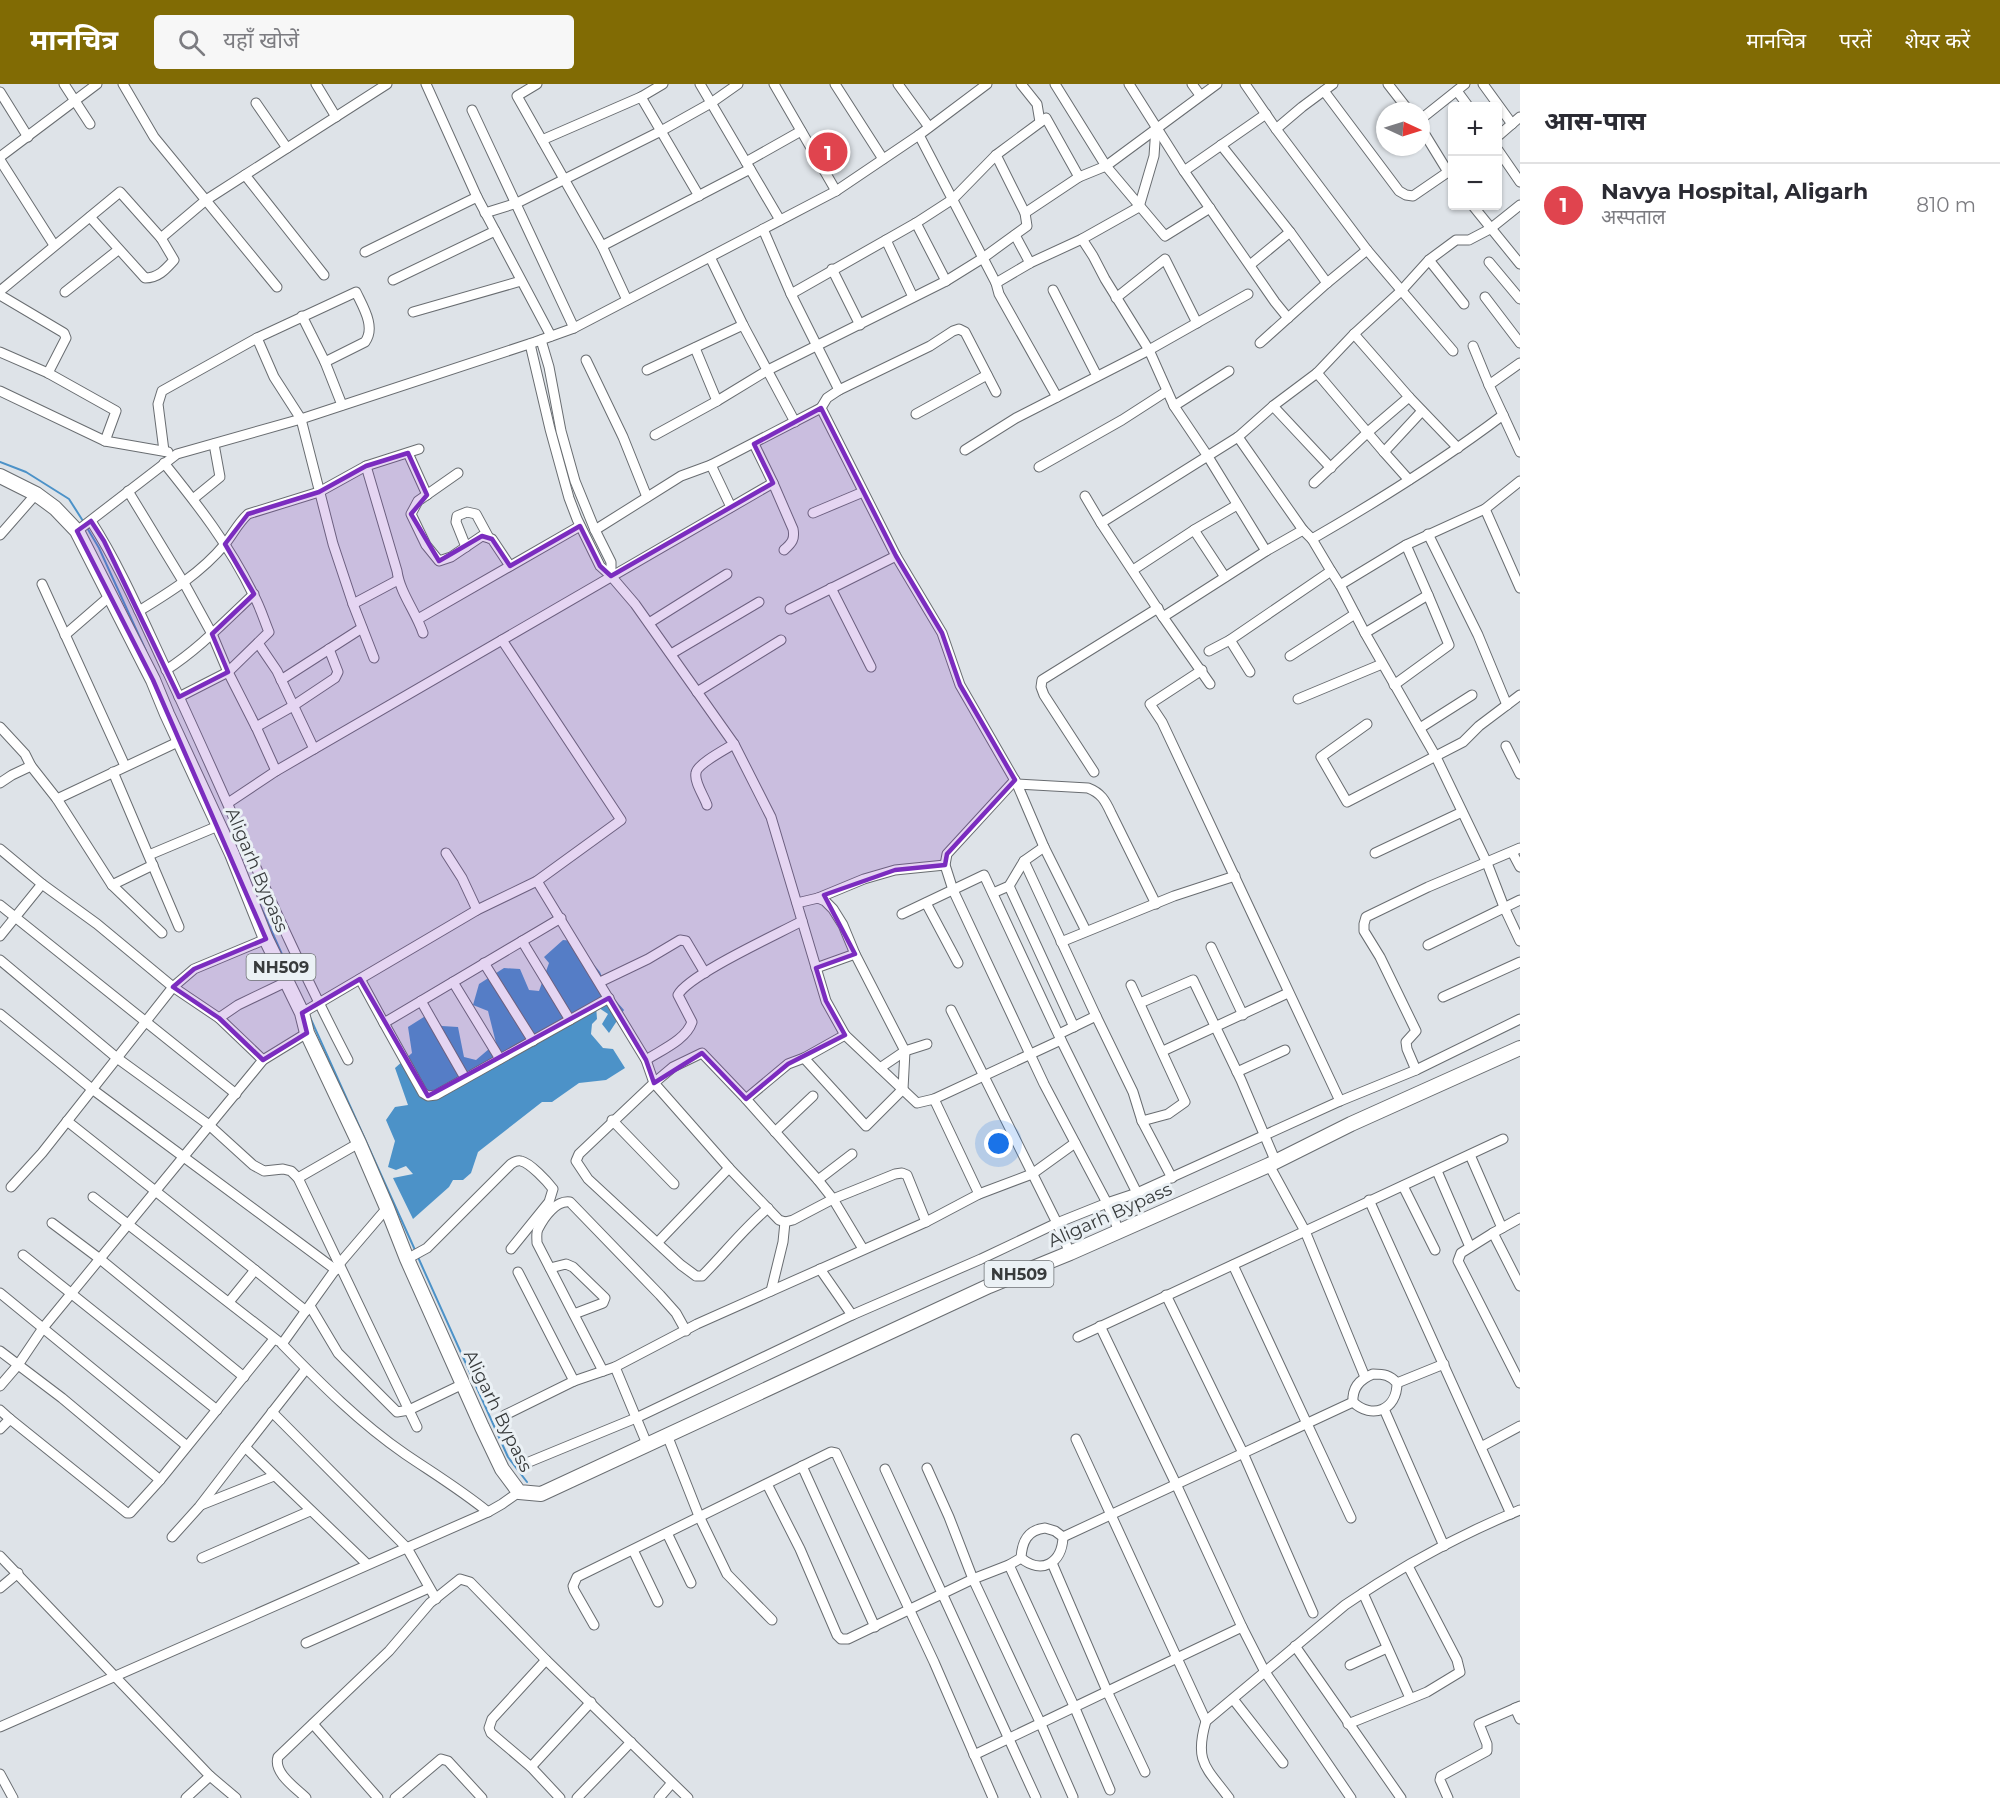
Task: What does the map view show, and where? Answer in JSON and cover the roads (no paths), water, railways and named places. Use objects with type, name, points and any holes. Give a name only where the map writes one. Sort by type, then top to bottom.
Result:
[{"type":"highway","name":"Aligarh Bypass","points":[[0,476],[36,494],[85,526],[110,596],[153,680],[232,854],[266,939],[288,981],[310,1008],[307,1033],[359,1143],[502,1469],[519,1492],[541,1494],[642,1432],[667,1435],[1068,1249],[1520,1048]]},
{"type":"street","points":[[64,84],[90,124]]},
{"type":"street","points":[[54,245],[0,158],[97,84]]},
{"type":"street","points":[[123,84],[154,137],[277,287]]},
{"type":"street","points":[[316,84],[336,117]]},
{"type":"street","points":[[161,238],[206,200],[336,117],[371,88],[387,84]]},
{"type":"street","points":[[426,84],[477,197],[551,336]]},
{"type":"street","points":[[537,84],[516,96],[602,246],[627,300]]},
{"type":"street","points":[[542,140],[641,97],[663,84]]},
{"type":"street","points":[[700,84],[780,220]]},
{"type":"street","points":[[485,213],[517,203],[661,131],[711,103],[738,84]]},
{"type":"street","points":[[774,84],[836,191]]},
{"type":"street","points":[[835,84],[883,159]]},
{"type":"street","points":[[898,84],[929,127]]},
{"type":"street","points":[[1021,84],[1037,104],[1040,122]]},
{"type":"street","points":[[1055,84],[1106,166],[1165,237],[1210,208]]},
{"type":"street","points":[[1129,84],[1184,171],[1288,318]]},
{"type":"street","points":[[1192,84],[1200,95]]},
{"type":"street","points":[[1025,213],[1078,177],[1106,166],[1217,84]]},
{"type":"street","points":[[1245,84],[1366,250],[1453,351]]},
{"type":"street","points":[[1276,129],[1333,84]]},
{"type":"street","points":[[1388,84],[1402,102]]},
{"type":"street","points":[[1430,112],[1465,84]]},
{"type":"street","points":[[1483,84],[1512,124]]},
{"type":"street","points":[[348,1060],[310,1008],[228,803],[117,565],[85,526],[177,454],[342,405],[574,328],[836,191],[919,135],[982,85]]},
{"type":"street","points":[[1324,91],[1399,191],[1413,196],[1448,176]]},
{"type":"street","points":[[1457,91],[1464,102]]},
{"type":"street","points":[[0,92],[28,136]]},
{"type":"street","points":[[641,97],[699,196]]},
{"type":"street","points":[[256,103],[287,148]]},
{"type":"street","points":[[472,110],[574,328]]},
{"type":"street","points":[[1184,171],[1266,114]]},
{"type":"street","points":[[1502,132],[1520,117]]},
{"type":"street","points":[[791,294],[916,223],[953,199],[996,155],[1046,118],[1078,177]]},
{"type":"street","points":[[996,283],[1139,207],[1154,156],[1156,127]]},
{"type":"street","points":[[602,246],[699,196],[801,131]]},
{"type":"street","points":[[919,135],[996,283],[999,294],[1057,397]]},
{"type":"street","points":[[1430,143],[1448,172]]},
{"type":"street","points":[[1221,145],[1290,232],[1326,283]]},
{"type":"street","points":[[655,435],[768,370],[946,281],[1027,226],[1025,213],[996,155]]},
{"type":"street","points":[[1501,156],[1520,182]]},
{"type":"street","points":[[245,175],[324,276]]},
{"type":"street","points":[[48,374],[66,338],[64,333],[0,293],[54,245],[120,192],[161,238],[174,260],[164,271],[153,278],[144,278],[90,217]]},
{"type":"street","points":[[365,252],[477,197]]},
{"type":"street","points":[[1101,523],[1238,437],[1273,406],[1317,373],[1429,261],[1456,240],[1468,240],[1490,229],[1520,205]]},
{"type":"street","points":[[1476,210],[1520,264]]},
{"type":"street","points":[[916,223],[946,281]]},
{"type":"street","points":[[763,229],[791,294],[839,390]]},
{"type":"street","points":[[393,279],[495,231]]},
{"type":"street","points":[[1250,265],[1290,232]]},
{"type":"street","points":[[1015,235],[1030,263]]},
{"type":"street","points":[[1082,239],[1149,350],[1174,406],[1266,551]]},
{"type":"street","points":[[886,240],[913,297]]},
{"type":"street","points":[[65,292],[118,250]]},
{"type":"street","points":[[1260,343],[1366,250]]},
{"type":"street","points":[[711,257],[742,325],[795,422]]},
{"type":"street","points":[[1116,298],[1165,259],[1197,323]]},
{"type":"street","points":[[1429,261],[1464,304]]},
{"type":"street","points":[[1489,262],[1520,299]]},
{"type":"street","points":[[832,269],[860,325]]},
{"type":"street","points":[[413,312],[521,281]]},
{"type":"street","points":[[1053,290],[1097,376]]},
{"type":"street","points":[[164,451],[158,404],[162,391],[257,338],[356,292],[368,321],[369,336],[365,342],[325,363]]},
{"type":"street","points":[[965,450],[1016,418],[1149,350],[1248,294]]},
{"type":"street","points":[[1485,297],[1520,343]]},
{"type":"street","points":[[302,316],[342,405]]},
{"type":"street","points":[[647,370],[742,325]]},
{"type":"street","points":[[595,530],[681,476],[711,465],[754,444],[821,408],[827,398],[839,390],[930,346],[953,331],[959,329],[965,332],[996,392]]},
{"type":"street","points":[[1354,334],[1409,397],[1458,448]]},
{"type":"street","points":[[257,338],[274,377],[301,418],[333,544],[374,658]]},
{"type":"street","points":[[542,340],[574,481],[611,562],[611,576]]},
{"type":"street","points":[[530,344],[560,467],[580,526],[600,566],[611,576],[649,623],[734,744],[771,817],[826,1001],[845,1035],[917,1103],[934,1099],[1031,1054],[1096,1016]]},
{"type":"street","points":[[1473,346],[1520,452]]},
{"type":"street","points":[[695,348],[717,401]]},
{"type":"street","points":[[0,352],[48,374],[116,411],[105,441]]},
{"type":"street","points":[[586,360],[623,437],[647,497]]},
{"type":"street","points":[[1490,385],[1520,363]]},
{"type":"street","points":[[1174,406],[1229,371]]},
{"type":"street","points":[[1317,373],[1409,480]]},
{"type":"street","points":[[916,414],[987,375]]},
{"type":"street","points":[[0,391],[105,441],[177,454]]},
{"type":"street","points":[[1038,467],[1122,420],[1167,391]]},
{"type":"street","points":[[1314,483],[1409,397]]},
{"type":"street","points":[[1273,406],[1331,468]]},
{"type":"street","points":[[821,408],[896,556],[942,633],[960,684],[1016,782],[1044,847],[1086,931]]},
{"type":"street","points":[[1384,452],[1422,411]]},
{"type":"street","points":[[1312,540],[1384,497],[1503,415]]},
{"type":"street","points":[[1238,437],[1312,540],[1340,585],[1394,686],[1436,757],[1487,863],[1520,941]]},
{"type":"street","points":[[193,499],[220,477],[214,444]]},
{"type":"street","points":[[754,444],[794,529],[795,536],[792,543],[784,550]]},
{"type":"street","points":[[139,611],[184,583],[225,544],[248,514],[319,492],[366,466],[419,449]]},
{"type":"street","points":[[408,453],[427,495]]},
{"type":"street","points":[[164,463],[225,544],[254,594],[269,632],[228,672],[179,696]]},
{"type":"street","points":[[711,465],[731,507]]},
{"type":"street","points":[[366,466],[398,580],[423,633]]},
{"type":"street","points":[[458,473],[418,501],[411,514],[426,545],[439,561],[451,557],[482,536],[492,539],[510,566]]},
{"type":"street","points":[[1340,585],[1406,545],[1485,509],[1520,481]]},
{"type":"street","points":[[228,803],[276,771],[772,483]]},
{"type":"street","points":[[128,491],[212,634],[276,771]]},
{"type":"street","points":[[813,513],[863,492]]},
{"type":"street","points":[[0,535],[36,494]]},
{"type":"street","points":[[1085,496],[1163,617],[1210,684]]},
{"type":"street","points":[[1133,570],[1237,505]]},
{"type":"street","points":[[1485,509],[1517,575],[1520,588]]},
{"type":"street","points":[[466,547],[456,522],[457,516],[467,512],[476,514],[489,538]]},
{"type":"street","points":[[418,619],[580,526]]},
{"type":"street","points":[[1194,530],[1225,578]]},
{"type":"street","points":[[1163,617],[1303,530]]},
{"type":"street","points":[[1428,534],[1478,635],[1507,705]]},
{"type":"street","points":[[1394,686],[1449,645],[1406,545]]},
{"type":"street","points":[[790,609],[896,556]]},
{"type":"street","points":[[1209,651],[1230,640],[1331,571]]},
{"type":"street","points":[[649,623],[727,574]]},
{"type":"street","points":[[353,604],[398,580]]},
{"type":"street","points":[[42,584],[125,766]]},
{"type":"street","points":[[831,588],[871,667]]},
{"type":"street","points":[[166,670],[212,634],[254,594]]},
{"type":"street","points":[[1365,633],[1428,595]]},
{"type":"street","points":[[65,635],[110,596]]},
{"type":"street","points":[[671,654],[759,602]]},
{"type":"street","points":[[1094,772],[1044,695],[1041,687],[1042,680],[1158,608]]},
{"type":"street","points":[[1290,656],[1355,614]]},
{"type":"street","points":[[281,680],[362,628]]},
{"type":"street","points":[[310,1008],[477,910],[537,881],[621,820],[502,640]]},
{"type":"street","points":[[697,692],[781,640]]},
{"type":"street","points":[[1230,640],[1250,672]]},
{"type":"street","points":[[258,643],[271,660],[314,749]]},
{"type":"street","points":[[256,727],[335,678],[338,672],[329,649]]},
{"type":"street","points":[[1299,699],[1382,664]]},
{"type":"street","points":[[1202,670],[1150,704],[1162,723],[1340,1101]]},
{"type":"street","points":[[1367,724],[1321,757],[1347,802],[1463,742],[1479,726],[1520,694]]},
{"type":"street","points":[[1420,728],[1472,695]]},
{"type":"street","points":[[0,727],[25,754],[31,766],[57,799],[112,885],[162,933]]},
{"type":"street","points":[[57,799],[180,741]]},
{"type":"street","points":[[707,805],[697,781],[696,772],[699,766],[734,744]]},
{"type":"street","points":[[1506,746],[1520,774]]},
{"type":"street","points":[[0,783],[31,766]]},
{"type":"street","points":[[113,772],[179,927]]},
{"type":"street","points":[[1016,782],[947,854],[945,865],[953,890],[1117,1227]]},
{"type":"street","points":[[1016,782],[1088,788],[1097,792],[1108,806],[1156,904]]},
{"type":"street","points":[[1375,853],[1461,812]]},
{"type":"street","points":[[112,885],[151,860],[218,826]]},
{"type":"street","points":[[993,893],[1009,886],[1024,861],[1044,847]]},
{"type":"street","points":[[0,849],[42,884],[97,924],[173,987],[219,1018],[263,1060]]},
{"type":"street","points":[[1416,1070],[1406,1042],[1416,1031],[1380,957],[1364,931],[1366,917],[1516,850],[1520,867]]},
{"type":"street","points":[[446,853],[477,910]]},
{"type":"street","points":[[1024,861],[1133,1092],[1142,1122],[1172,1178]]},
{"type":"street","points":[[797,903],[818,898],[864,879],[895,870],[945,865]]},
{"type":"street","points":[[902,914],[984,875],[1137,1193]]},
{"type":"street","points":[[1061,942],[1174,896],[1235,876]]},
{"type":"street","points":[[537,881],[646,1060],[654,1083],[729,1168],[779,1220],[785,1222],[792,1220],[833,1199],[902,1173],[907,1175],[926,1222]]},
{"type":"street","points":[[0,936],[42,884]]},
{"type":"street","points":[[1009,886],[1074,1027]]},
{"type":"street","points":[[804,1058],[866,1126],[903,1089],[905,1051],[855,954],[843,925],[833,909],[818,898]]},
{"type":"street","points":[[1428,945],[1520,900]]},
{"type":"street","points":[[926,903],[958,963]]},
{"type":"street","points":[[0,905],[236,1094]]},
{"type":"street","points":[[384,1023],[561,918]]},
{"type":"street","points":[[646,1060],[684,1035],[690,1028],[692,1022],[678,994],[682,988],[705,973],[802,921]]},
{"type":"street","points":[[11,1187],[42,1154],[173,987],[194,969],[266,939]]},
{"type":"street","points":[[600,982],[648,959],[680,940],[686,941],[705,973]]},
{"type":"street","points":[[522,941],[570,1020]]},
{"type":"street","points":[[1211,947],[1243,1015]]},
{"type":"street","points":[[816,968],[855,954]]},
{"type":"street","points":[[0,960],[117,1058],[209,1125],[253,1165],[264,1171],[283,1169],[291,1171],[298,1178],[338,1266],[417,1427]]},
{"type":"street","points":[[1443,997],[1520,962]]},
{"type":"street","points":[[484,963],[533,1041]]},
{"type":"street","points":[[360,979],[423,1093],[428,1096],[436,1095],[609,998]]},
{"type":"street","points":[[1140,1004],[1193,980],[1237,1072],[1365,1377]]},
{"type":"street","points":[[219,1018],[238,1005],[288,981]]},
{"type":"street","points":[[453,982],[500,1059]]},
{"type":"street","points":[[1131,986],[1185,1102],[1168,1114],[1142,1122]]},
{"type":"street","points":[[1163,1051],[1288,993]]},
{"type":"street","points":[[421,1001],[465,1078]]},
{"type":"street","points":[[951,1010],[1068,1249]]},
{"type":"street","points":[[0,1014],[92,1089],[183,1158],[338,1266]]},
{"type":"street","points":[[529,1462],[642,1432],[852,1314],[1264,1138],[1340,1101],[1416,1070],[1520,1019]]},
{"type":"street","points":[[0,1386],[18,1365],[43,1328],[263,1060],[307,1033]]},
{"type":"street","points":[[746,1099],[788,1064],[804,1058],[845,1035]]},
{"type":"street","points":[[880,1068],[905,1051],[927,1044]]},
{"type":"street","points":[[1237,1072],[1285,1050]]},
{"type":"street","points":[[768,1208],[702,1276],[696,1276],[588,1179],[576,1161],[579,1154],[612,1120],[654,1083],[673,1067],[702,1053],[818,1180],[833,1199],[863,1249]]},
{"type":"street","points":[[775,1132],[813,1096]]},
{"type":"street","points":[[934,1099],[979,1194]]},
{"type":"street","points":[[612,1120],[674,1184]]},
{"type":"street","points":[[67,1121],[255,1270],[308,1308],[338,1353],[398,1412],[409,1410],[463,1384]]},
{"type":"street","points":[[1078,1337],[1503,1139]]},
{"type":"street","points":[[298,1178],[359,1143]]},
{"type":"street","points":[[505,1415],[574,1381],[615,1367],[771,1291],[926,1222],[979,1194],[1032,1174],[1075,1143]]},
{"type":"street","points":[[818,1180],[852,1154]]},
{"type":"street","points":[[1470,1155],[1502,1228]]},
{"type":"street","points":[[409,1258],[421,1252],[453,1224],[511,1164],[522,1161],[547,1180],[553,1189],[549,1202],[511,1249]]},
{"type":"street","points":[[658,1242],[729,1168]]},
{"type":"street","points":[[1437,1171],[1470,1246]]},
{"type":"street","points":[[1403,1186],[1435,1250]]},
{"type":"street","points":[[93,1197],[278,1341],[351,1411],[404,1454],[488,1512]]},
{"type":"street","points":[[1229,1798],[1202,1761],[1200,1747],[1206,1721],[1345,1605],[1444,1546],[1515,1512],[1481,1447],[1369,1200]]},
{"type":"street","points":[[603,1371],[537,1243],[537,1231],[555,1206],[564,1201],[570,1202],[660,1295],[686,1331]]},
{"type":"street","points":[[0,1410],[127,1513],[133,1512],[244,1377],[308,1308],[338,1266],[387,1208]]},
{"type":"street","points":[[1520,1218],[1470,1246],[1458,1257],[1520,1383]]},
{"type":"street","points":[[771,1291],[783,1242],[785,1222]]},
{"type":"street","points":[[52,1223],[100,1259],[244,1377]]},
{"type":"street","points":[[1492,1233],[1520,1286]]},
{"type":"street","points":[[23,1255],[217,1410]]},
{"type":"street","points":[[550,1268],[566,1264],[573,1267],[605,1298],[603,1303],[574,1314]]},
{"type":"street","points":[[1233,1265],[1351,1518]]},
{"type":"street","points":[[820,1269],[852,1314]]},
{"type":"street","points":[[229,1302],[255,1270]]},
{"type":"street","points":[[518,1272],[574,1381]]},
{"type":"street","points":[[0,1293],[187,1446]]},
{"type":"street","points":[[1166,1295],[1243,1453],[1313,1613]]},
{"type":"street","points":[[1100,1326],[1265,1672],[1351,1798]]},
{"type":"street","points":[[0,1351],[62,1398],[160,1480]]},
{"type":"street","points":[[1397,1383],[1444,1364]]},
{"type":"street","points":[[615,1367],[642,1432]]},
{"type":"street","points":[[172,1537],[199,1506],[306,1368]]},
{"type":"street","points":[[1384,1374],[1393,1378],[1397,1383],[1395,1399],[1384,1409],[1367,1410],[1353,1402],[1354,1390],[1365,1377],[1384,1374]]},
{"type":"street","points":[[1064,1538],[1353,1402]]},
{"type":"street","points":[[1384,1409],[1444,1546]]},
{"type":"street","points":[[272,1412],[407,1548],[436,1599]]},
{"type":"street","points":[[0,1429],[10,1419]]},
{"type":"street","points":[[1481,1447],[1520,1426]]},
{"type":"street","points":[[667,1435],[699,1516],[727,1574],[772,1620]]},
{"type":"street","points":[[1076,1439],[1206,1721]]},
{"type":"street","points":[[245,1447],[367,1564]]},
{"type":"street","points":[[594,1625],[574,1590],[577,1577],[831,1452],[838,1455],[934,1662],[993,1798]]},
{"type":"street","points":[[802,1466],[875,1627]]},
{"type":"street","points":[[927,1468],[973,1579],[1073,1797]]},
{"type":"street","points":[[885,1469],[1036,1798]]},
{"type":"street","points":[[199,1506],[274,1476]]},
{"type":"street","points":[[767,1484],[800,1549],[837,1635],[841,1639],[848,1639],[875,1627],[973,1579],[1009,1566],[1021,1558]]},
{"type":"street","points":[[0,1727],[488,1512],[519,1492]]},
{"type":"street","points":[[202,1558],[310,1511]]},
{"type":"street","points":[[1021,1558],[1022,1545],[1028,1535],[1037,1529],[1055,1531],[1064,1538]]},
{"type":"street","points":[[667,1533],[690,1583]]},
{"type":"street","points":[[1021,1558],[1028,1563],[1042,1566],[1052,1563],[1061,1552],[1064,1538]]},
{"type":"street","points":[[633,1550],[658,1602]]},
{"type":"street","points":[[0,1556],[210,1776],[236,1798]]},
{"type":"street","points":[[1052,1563],[1145,1773]]},
{"type":"street","points":[[1009,1566],[1110,1790]]},
{"type":"street","points":[[1348,1724],[1436,1687],[1455,1676],[1461,1669],[1408,1566]]},
{"type":"street","points":[[0,1588],[18,1573]]},
{"type":"street","points":[[306,1798],[279,1770],[276,1763],[278,1757],[389,1651],[436,1599],[460,1579],[467,1580],[632,1742],[671,1784],[688,1798]]},
{"type":"street","points":[[306,1643],[429,1587]]},
{"type":"street","points":[[1363,1593],[1410,1698]]},
{"type":"street","points":[[974,1755],[1242,1627]]},
{"type":"street","points":[[1295,1646],[1401,1798]]},
{"type":"street","points":[[1350,1665],[1387,1648]]},
{"type":"street","points":[[546,1660],[490,1723],[491,1732],[531,1767],[560,1798]]},
{"type":"street","points":[[1233,1699],[1283,1763]]},
{"type":"street","points":[[531,1767],[591,1702]]},
{"type":"street","points":[[1448,1798],[1440,1780],[1441,1776],[1487,1751],[1487,1744],[1479,1724],[1517,1707],[1520,1719]]},
{"type":"street","points":[[313,1724],[378,1798]]},
{"type":"street","points":[[577,1798],[632,1742]]},
{"type":"street","points":[[395,1798],[441,1759],[448,1761],[478,1796]]},
{"type":"street","points":[[0,1774],[13,1798]]},
{"type":"street","points":[[186,1798],[210,1776]]},
{"type":"street","points":[[659,1798],[671,1784]]},
{"type":"water","points":[[563,940],[574,941],[600,972],[609,993],[624,1010],[609,1033],[602,1024],[608,1014],[596,1006],[597,1019],[592,1024],[591,1034],[603,1048],[613,1049],[625,1068],[606,1080],[579,1083],[552,1102],[542,1102],[478,1152],[471,1173],[463,1180],[453,1180],[449,1187],[413,1219],[393,1178],[413,1174],[406,1166],[396,1170],[388,1167],[395,1141],[386,1120],[395,1107],[408,1105],[395,1068],[412,1053],[408,1027],[427,1015],[442,1026],[458,1027],[464,1057],[476,1060],[496,1043],[488,1011],[473,1005],[479,984],[504,968],[520,969],[529,990],[539,991],[549,963],[544,957]]},
{"type":"waterway","points":[[0,462],[26,472],[69,499],[83,521]]},
{"type":"waterway","points":[[86,526],[99,548],[146,651]]},
{"type":"waterway","points":[[260,905],[293,979]]},
{"type":"waterway","points":[[309,1015],[415,1250]]},
{"type":"waterway","points":[[417,1255],[508,1457],[527,1482]]},
{"type":"place","name":"Navya Hospital, Aligarh","points":[[828,152]]}]
